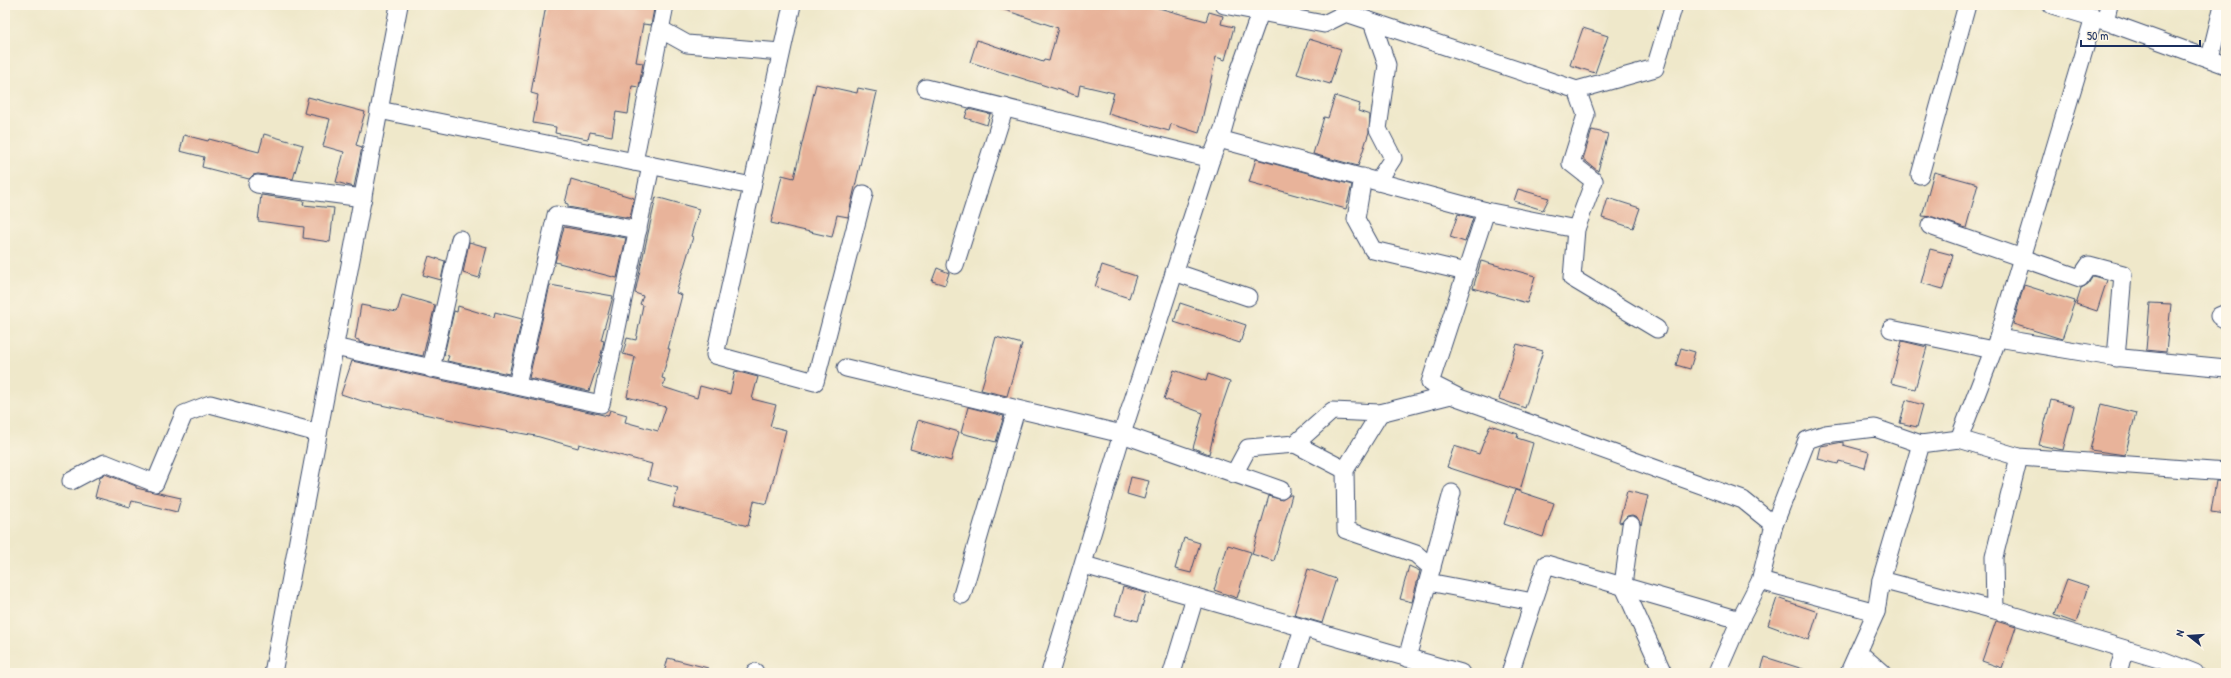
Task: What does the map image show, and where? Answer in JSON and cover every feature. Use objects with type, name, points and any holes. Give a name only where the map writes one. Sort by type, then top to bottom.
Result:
[{"type":"street","points":[[273,673],[399,5]]},
{"type":"street","points":[[634,162],[665,5]]},
{"type":"street","points":[[792,5],[715,355],[815,382],[864,194]]},
{"type":"street","points":[[1224,5],[1260,9],[1324,24],[1347,9],[1372,22],[1577,90],[1655,68],[1674,5]]},
{"type":"street","points":[[1920,175],[1967,5]]},
{"type":"street","points":[[2052,5],[2099,19],[2226,65]]},
{"type":"street","points":[[1959,439],[1995,344],[2099,19],[2110,5]]},
{"type":"street","points":[[2210,58],[2222,5]]},
{"type":"street","points":[[1050,673],[1084,565],[1122,434],[1260,9]]},
{"type":"street","points":[[1372,22],[1387,66],[1378,129],[1393,158],[1371,179],[1356,219],[1373,250],[1466,272]]},
{"type":"street","points":[[660,29],[688,44],[781,52]]},
{"type":"street","points":[[926,88],[1211,159]]},
{"type":"street","points":[[1577,90],[1586,115],[1571,164],[1594,181],[1576,229],[1572,278],[1657,329]]},
{"type":"street","points":[[955,265],[1005,107]]},
{"type":"street","points":[[379,110],[752,186]]},
{"type":"street","points":[[1219,138],[1486,211],[1576,229]]},
{"type":"street","points":[[334,347],[431,369],[517,385],[601,404],[651,166]]},
{"type":"street","points":[[257,184],[362,198]]},
{"type":"street","points":[[1486,211],[1430,383],[1456,396],[1743,500],[1774,525]]},
{"type":"street","points":[[517,385],[556,215],[638,230]]},
{"type":"street","points":[[1930,226],[2080,278],[2089,265],[2123,274],[2116,358]]},
{"type":"street","points":[[431,369],[460,239]]},
{"type":"street","points":[[1174,272],[1248,297]]},
{"type":"street","points":[[2226,313],[2219,316],[2226,320]]},
{"type":"street","points":[[1891,329],[1995,344],[2116,358],[2226,368]]},
{"type":"street","points":[[846,368],[1016,410],[1122,434],[1281,490]]},
{"type":"street","points":[[1295,444],[1332,411],[1380,413],[1451,395],[1456,396]]},
{"type":"street","points":[[71,481],[105,463],[155,483],[184,414],[210,404],[318,433]]},
{"type":"street","points":[[962,595],[1016,410]]},
{"type":"street","points":[[1380,413],[1345,470],[1346,530],[1416,554],[1430,575],[1533,602]]},
{"type":"street","points":[[1717,673],[1740,620],[1760,581],[1774,525],[1807,440],[1825,434],[1875,428],[1921,444],[1959,439],[2019,457],[2226,472]]},
{"type":"street","points":[[1234,474],[1248,448],[1295,444],[1345,470]]},
{"type":"street","points":[[1853,672],[1858,652],[1876,612],[1881,580],[1921,444]]},
{"type":"street","points":[[1995,610],[1994,557],[2019,457]]},
{"type":"street","points":[[1407,658],[1452,493]]},
{"type":"street","points":[[1631,525],[1623,585],[1663,673]]},
{"type":"street","points":[[1510,673],[1546,564],[1740,620]]},
{"type":"street","points":[[1084,565],[1461,673]]},
{"type":"street","points":[[1881,580],[1995,610],[2124,650],[2162,660],[2195,673]]},
{"type":"street","points":[[1760,581],[1876,612]]},
{"type":"street","points":[[1172,673],[1195,597]]},
{"type":"street","points":[[1289,673],[1303,628]]},
{"type":"street","points":[[2118,673],[2124,650]]},
{"type":"street","points":[[1858,652],[1882,673]]},
{"type":"building","points":[[546,5],[646,5],[645,8],[654,9],[651,25],[643,24],[636,62],[643,63],[639,87],[632,86],[628,114],[616,112],[612,136],[590,132],[588,139],[555,133],[556,127],[533,123],[538,95],[531,93]]},
{"type":"building","points":[[996,5],[1148,5],[1206,21],[1209,12],[1223,16],[1221,24],[1234,27],[1225,60],[1216,57],[1199,133],[1171,124],[1169,131],[1108,114],[1114,93],[1080,85],[1078,96],[970,62],[977,40],[1043,62],[1044,60],[1049,61],[1058,28],[996,7]]},
{"type":"building","points":[[1583,28],[1608,36],[1595,73],[1570,65]]},
{"type":"building","points":[[1309,39],[1341,49],[1330,84],[1297,74]]},
{"type":"building","points":[[816,84],[857,93],[858,88],[877,92],[848,217],[837,215],[832,237],[771,223],[782,175],[794,178]]},
{"type":"building","points":[[1335,96],[1360,104],[1358,111],[1370,115],[1369,132],[1358,166],[1313,154],[1324,117],[1328,118]]},
{"type":"building","points":[[308,97],[365,112],[356,145],[362,147],[354,187],[336,182],[344,152],[323,146],[330,119],[304,113]]},
{"type":"building","points":[[968,109],[990,114],[987,125],[965,118]]},
{"type":"building","points":[[1592,130],[1608,134],[1598,171],[1583,159]]},
{"type":"building","points":[[264,134],[303,145],[293,179],[258,174],[253,175],[249,179],[202,167],[204,157],[180,151],[184,135],[208,141],[209,139],[259,152]]},
{"type":"building","points":[[1256,159],[1352,185],[1346,209],[1249,182]]},
{"type":"building","points":[[1934,172],[1978,184],[1966,228],[1933,217],[1922,216]]},
{"type":"building","points":[[571,179],[634,198],[630,218],[568,207],[568,204],[565,203]]},
{"type":"building","points":[[1518,189],[1549,198],[1543,210],[1514,201]]},
{"type":"building","points":[[261,195],[304,201],[303,205],[334,208],[330,242],[303,238],[304,227],[258,221]]},
{"type":"building","points":[[656,197],[699,209],[691,236],[693,237],[676,293],[682,295],[662,378],[665,379],[663,387],[697,398],[700,386],[730,394],[735,371],[758,377],[752,399],[776,405],[770,426],[786,430],[767,504],[754,501],[748,526],[673,507],[678,488],[648,480],[652,464],[579,444],[578,448],[536,436],[514,433],[362,401],[341,394],[352,361],[608,416],[610,410],[627,415],[625,422],[658,431],[666,407],[627,397],[635,357],[623,354],[627,338],[636,340],[643,305],[640,304],[643,296],[635,293]]},
{"type":"building","points":[[1608,198],[1640,208],[1633,228],[1602,218]]},
{"type":"building","points":[[1458,214],[1473,218],[1465,242],[1450,237]]},
{"type":"building","points":[[564,227],[626,238],[617,278],[555,262]]},
{"type":"building","points":[[469,242],[487,247],[479,278],[463,273]]},
{"type":"building","points":[[1930,249],[1953,255],[1943,289],[1921,283]]},
{"type":"building","points":[[429,256],[445,261],[441,280],[423,275]]},
{"type":"building","points":[[1481,261],[1535,276],[1527,303],[1473,288]]},
{"type":"building","points":[[1102,265],[1136,276],[1129,298],[1095,287]]},
{"type":"building","points":[[937,268],[949,273],[945,285],[932,281]]},
{"type":"building","points":[[2093,276],[2107,280],[2097,311],[2076,304],[2081,288],[2088,284]]},
{"type":"building","points":[[550,285],[613,296],[601,340],[604,341],[601,355],[589,391],[529,378]]},
{"type":"building","points":[[2024,285],[2075,301],[2062,339],[2013,324]]},
{"type":"building","points":[[402,295],[435,305],[423,356],[359,342],[359,340],[355,339],[361,305],[397,312]]},
{"type":"building","points":[[1180,303],[1246,325],[1240,343],[1174,322]]},
{"type":"building","points":[[2150,303],[2171,304],[2166,352],[2146,350]]},
{"type":"building","points":[[458,306],[494,317],[495,312],[522,319],[509,374],[447,361],[449,356],[444,355],[454,311],[457,312]]},
{"type":"building","points":[[996,337],[1022,344],[1007,396],[981,390]]},
{"type":"building","points":[[1902,341],[1927,347],[1915,389],[1891,383]]},
{"type":"building","points":[[1517,344],[1543,351],[1525,408],[1499,399]]},
{"type":"building","points":[[1681,348],[1695,352],[1690,369],[1676,365]]},
{"type":"building","points":[[1174,370],[1206,381],[1208,374],[1230,382],[1217,420],[1209,454],[1193,448],[1203,413],[1164,399]]},
{"type":"building","points":[[1906,400],[1923,405],[1917,427],[1900,423]]},
{"type":"building","points":[[2051,400],[2074,406],[2063,450],[2039,445]]},
{"type":"building","points":[[2101,404],[2136,413],[2125,455],[2090,450]]},
{"type":"building","points":[[968,407],[1004,416],[996,442],[961,433]]},
{"type":"building","points":[[918,420],[959,432],[951,461],[910,449]]},
{"type":"building","points":[[1490,425],[1518,434],[1517,438],[1533,443],[1520,491],[1447,467],[1454,446],[1479,454]]},
{"type":"building","points":[[1843,442],[1843,445],[1869,452],[1865,468],[1839,461],[1838,464],[1818,459],[1821,446]]},
{"type":"building","points":[[105,474],[136,486],[136,488],[181,498],[177,512],[132,501],[130,507],[95,497],[100,477]]},
{"type":"building","points":[[1131,477],[1149,481],[1144,499],[1127,494]]},
{"type":"building","points":[[2216,481],[2226,482],[2226,514],[2211,512]]},
{"type":"building","points":[[1515,490],[1554,503],[1543,537],[1504,524]]},
{"type":"building","points":[[1627,491],[1648,496],[1641,525],[1637,517],[1632,515],[1627,516],[1621,523],[1619,522]]},
{"type":"building","points":[[1292,495],[1274,561],[1252,554],[1269,496],[1282,500]]},
{"type":"building","points":[[1184,538],[1200,543],[1191,573],[1175,569]]},
{"type":"building","points":[[1228,545],[1251,552],[1237,598],[1214,590]]},
{"type":"building","points":[[1409,566],[1420,571],[1412,602],[1400,599]]},
{"type":"building","points":[[1308,569],[1336,579],[1322,623],[1294,615]]},
{"type":"building","points":[[2067,579],[2088,586],[2076,623],[2054,615]]},
{"type":"building","points":[[1123,587],[1146,593],[1138,621],[1115,615]]},
{"type":"building","points":[[1777,598],[1818,612],[1809,640],[1768,625]]},
{"type":"building","points":[[1996,621],[2016,627],[2002,668],[1982,661]]},
{"type":"building","points":[[1765,657],[1806,670],[1806,673],[1760,673]]},
{"type":"building","points":[[668,658],[708,668],[707,673],[664,673]]}]
